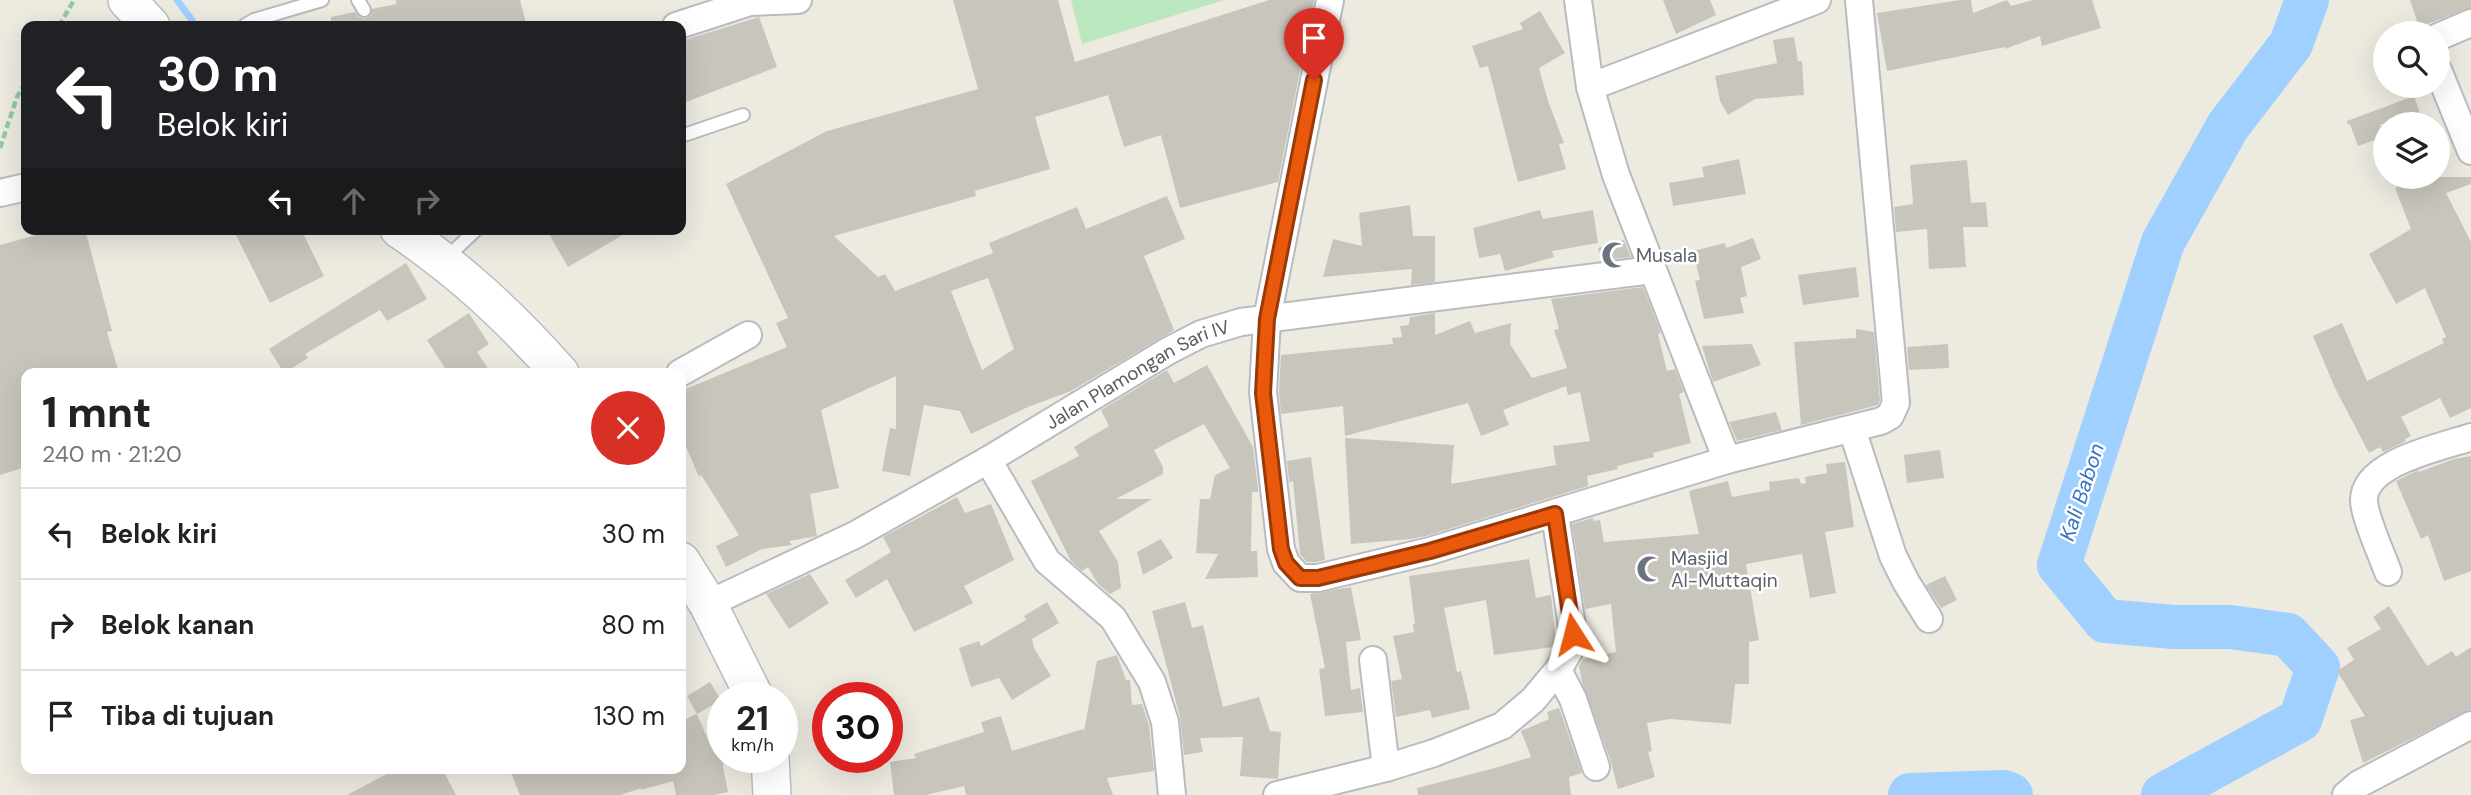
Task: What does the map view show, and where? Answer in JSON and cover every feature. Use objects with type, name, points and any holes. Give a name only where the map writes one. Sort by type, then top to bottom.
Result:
[{"type":"main road","points":[[127,0],[146,21]]},
{"type":"main road","points":[[408,235],[444,260],[491,300],[554,368]]},
{"type":"main road","points":[[686,569],[708,604],[747,682]]},
{"type":"main road","points":[[771,773],[772,795]]},
{"type":"street","points":[[686,23],[750,2],[798,0]]},
{"type":"street","points":[[1331,0],[1267,319],[1263,393],[1281,549],[1286,563],[1300,578],[1318,578],[1430,551],[1727,460],[1852,429],[1890,416],[1896,403],[1859,0]]},
{"type":"street","points":[[1578,0],[1590,87],[1616,175],[1727,460]]},
{"type":"street","points":[[1590,87],[1817,0]]},
{"type":"street","points":[[2450,32],[2471,23]]},
{"type":"street","points":[[2449,98],[2471,151]]},
{"type":"street","points":[[0,193],[21,188]]},
{"type":"street","name":"Jalan Plamongan Sari IV","points":[[708,604],[855,536],[1201,334],[1241,322],[1653,270]]},
{"type":"street","points":[[686,370],[748,335]]},
{"type":"street","points":[[1852,429],[1893,556],[1928,619]]},
{"type":"street","points":[[2388,572],[2364,503],[2365,490],[2371,480],[2378,473],[2402,461],[2471,437]]},
{"type":"street","points":[[988,460],[1047,561],[1113,618],[1146,670],[1165,722],[1172,795]]},
{"type":"street","points":[[1277,795],[1434,753],[1502,726],[1527,707],[1558,670],[1572,646],[1573,634],[1555,514]]},
{"type":"street","points":[[1373,660],[1386,768]]},
{"type":"street","points":[[1558,670],[1573,699],[1596,767]]},
{"type":"street","points":[[2346,795],[2359,783],[2471,725]]},
{"type":"lane","points":[[261,21],[322,0]]},
{"type":"lane","points":[[686,134],[743,116]]},
{"type":"lane","points":[[444,260],[471,235]]},
{"type":"path","points":[[62,21],[74,0]]},
{"type":"path","points":[[0,148],[21,90]]},
{"type":"green space","points":[[1071,0],[1224,0],[1082,44]]},
{"type":"building","points":[[396,0],[520,0],[526,21],[331,21],[331,17],[355,12],[365,19],[371,15],[372,9],[396,4]]},
{"type":"building","points":[[953,0],[1058,0],[1075,62],[1269,0],[1314,0],[1278,182],[1180,208],[1161,135],[1124,147],[1108,95],[1035,117],[1050,169],[975,191],[976,196],[834,236],[878,277],[885,274],[895,291],[993,253],[989,243],[1077,207],[1086,229],[1167,196],[1185,239],[1144,256],[1174,330],[1071,391],[1028,407],[971,434],[960,411],[924,405],[910,476],[882,471],[890,428],[896,429],[896,376],[821,410],[839,488],[810,494],[817,536],[789,541],[792,545],[762,549],[726,567],[716,546],[739,535],[701,475],[699,477],[686,447],[686,389],[787,347],[776,323],[788,318],[726,184],[827,131],[978,89]],"holes":[[[988,278],[1014,349],[982,370],[951,291]]]},
{"type":"building","points":[[1663,0],[1710,0],[1716,15],[1676,34]]},
{"type":"building","points":[[1971,0],[1973,13],[2007,0],[2011,6],[2033,0],[2092,0],[2101,28],[2042,46],[2040,36],[2005,49],[1887,71],[1877,13]]},
{"type":"building","points":[[2410,0],[2471,0],[2471,8],[2435,21],[2417,21]]},
{"type":"building","points":[[1540,11],[1565,53],[1539,68],[1564,143],[1559,144],[1566,169],[1518,182],[1488,66],[1480,68],[1472,46],[1523,29],[1520,23]]},
{"type":"building","points":[[759,17],[777,67],[686,102],[686,39]]},
{"type":"building","points":[[1794,37],[1798,61],[1802,61],[1804,95],[1755,99],[1728,115],[1720,101],[1715,76],[1777,63],[1773,40]]},
{"type":"building","points":[[2409,98],[2415,98],[2420,112],[2373,112],[2373,141],[2358,146],[2347,121]]},
{"type":"building","points":[[1739,159],[1746,194],[1673,206],[1669,183],[1704,177],[1702,167]]},
{"type":"building","points":[[1967,160],[1971,203],[1986,202],[1988,227],[1963,227],[1966,267],[1929,269],[1927,229],[1896,232],[1894,207],[1913,204],[1910,165]]},
{"type":"building","points":[[2450,177],[2471,177],[2471,184],[2446,193],[2471,242],[2471,408],[2450,418],[2440,398],[2401,417],[2411,436],[2405,439],[2406,441],[2383,452],[2380,447],[2369,453],[2335,388],[2313,336],[2342,323],[2367,381],[2444,343],[2442,339],[2446,337],[2425,288],[2396,304],[2369,254],[2411,229],[2395,189],[2450,189]]},
{"type":"building","points":[[1410,205],[1413,236],[1435,236],[1435,282],[1411,285],[1412,269],[1323,277],[1333,239],[1362,246],[1359,213]]},
{"type":"building","points":[[1540,210],[1543,219],[1593,210],[1598,243],[1552,251],[1554,257],[1505,271],[1500,254],[1479,258],[1473,228]]},
{"type":"building","points":[[36,235],[87,235],[112,331],[107,332],[118,368],[21,368],[21,469],[0,475],[0,245]]},
{"type":"building","points":[[236,235],[304,235],[324,276],[270,303]]},
{"type":"building","points":[[549,235],[623,235],[568,267]]},
{"type":"building","points":[[1753,238],[1761,259],[1741,267],[1747,296],[1740,298],[1744,313],[1704,319],[1695,281],[1700,280],[1693,251],[1725,243],[1726,248]]},
{"type":"building","name":"Musala","points":[[1624,240],[1631,257],[1602,260],[1598,248]]},
{"type":"building","points":[[406,263],[427,299],[387,321],[380,310],[305,354],[308,358],[292,368],[281,368],[269,349]]},
{"type":"building","points":[[1856,267],[1859,297],[1803,305],[1798,275]]},
{"type":"building","points":[[1643,287],[1661,333],[1658,334],[1667,371],[1675,369],[1684,392],[1679,394],[1691,443],[1653,453],[1654,457],[1617,466],[1618,469],[1587,476],[1588,486],[1426,536],[1351,544],[1345,438],[1454,445],[1451,484],[1556,465],[1553,446],[1590,441],[1580,392],[1568,395],[1566,386],[1503,410],[1509,425],[1481,436],[1468,403],[1345,436],[1343,406],[1281,414],[1281,355],[1393,344],[1392,338],[1402,337],[1400,326],[1409,325],[1410,317],[1435,313],[1435,335],[1470,321],[1475,333],[1511,323],[1510,344],[1532,378],[1567,368],[1554,330],[1559,329],[1551,299]]},
{"type":"building","points":[[469,313],[489,344],[477,352],[488,368],[445,368],[427,340]]},
{"type":"building","points":[[1856,329],[1874,332],[1880,400],[1878,405],[1801,425],[1794,342],[1856,338]]},
{"type":"building","points":[[1752,344],[1761,365],[1713,382],[1702,346]]},
{"type":"building","points":[[1948,344],[1949,368],[1909,370],[1907,347]]},
{"type":"building","points":[[1207,365],[1253,447],[1258,492],[1252,492],[1251,551],[1257,551],[1258,577],[1205,579],[1218,554],[1196,553],[1200,499],[1210,499],[1215,475],[1230,468],[1204,424],[1154,450],[1163,467],[1163,474],[1116,499],[1152,499],[1099,531],[1118,562],[1121,588],[1110,594],[1098,584],[1088,567],[1082,571],[1071,561],[1031,481],[1079,456],[1074,447],[1109,426],[1101,410],[1167,370],[1174,383]]},
{"type":"building","points":[[1776,412],[1782,430],[1737,441],[1729,422]]},
{"type":"building","points":[[1940,450],[1944,478],[1907,483],[1904,455]]},
{"type":"building","points":[[2471,456],[2471,571],[2444,581],[2428,535],[2421,539],[2396,481],[2418,470],[2419,472],[2454,459]]},
{"type":"building","points":[[1311,457],[1325,560],[1316,562],[1307,562],[1300,554],[1293,481],[1289,482],[1287,461]]},
{"type":"building","points":[[1845,462],[1854,527],[1825,532],[1836,593],[1810,598],[1802,554],[1746,564],[1759,640],[1749,642],[1749,684],[1735,684],[1731,724],[1670,719],[1647,723],[1652,751],[1648,752],[1655,777],[1618,789],[1579,666],[1583,659],[1616,652],[1611,604],[1585,609],[1572,524],[1593,518],[1593,521],[1600,520],[1604,542],[1699,534],[1689,491],[1728,481],[1732,497],[1770,490],[1769,482],[1799,478],[1801,484],[1806,483],[1805,477],[1827,473],[1826,464]]},
{"type":"building","points":[[957,497],[965,513],[991,504],[1014,560],[964,586],[973,603],[914,632],[887,579],[856,598],[845,580],[891,552],[883,537]]},
{"type":"building","points":[[1161,539],[1173,558],[1143,575],[1137,552]]},
{"type":"building","points":[[1529,559],[1536,598],[1551,595],[1556,642],[1553,647],[1494,655],[1486,600],[1444,608],[1457,672],[1461,671],[1470,709],[1432,718],[1430,710],[1396,717],[1391,681],[1402,679],[1393,636],[1414,632],[1409,576]]},
{"type":"building","points":[[810,574],[829,603],[789,629],[766,594]]},
{"type":"building","points":[[1945,576],[1957,600],[1941,608],[1926,585]]},
{"type":"building","points":[[1351,587],[1361,640],[1346,642],[1351,690],[1360,688],[1363,712],[1325,716],[1319,669],[1325,668],[1310,594]]},
{"type":"building","points":[[1047,602],[1059,623],[1032,639],[1034,648],[1051,676],[1012,700],[999,678],[971,687],[959,648],[979,641],[981,646],[1026,620],[1024,616]]},
{"type":"building","points":[[1185,602],[1192,628],[1203,625],[1223,707],[1259,697],[1270,731],[1281,732],[1278,779],[1240,776],[1243,737],[1200,738],[1203,752],[1184,755],[1180,717],[1152,611]]},
{"type":"building","points":[[2389,606],[2427,666],[2452,651],[2456,657],[2471,647],[2471,709],[2363,763],[2350,720],[2365,716],[2337,671],[2354,660],[2347,648],[2381,629],[2373,617]]},
{"type":"building","points":[[1117,655],[1126,680],[1130,680],[1132,705],[1142,704],[1149,725],[1154,771],[1107,778],[1113,795],[966,795],[964,786],[926,795],[894,795],[891,773],[903,773],[903,760],[916,758],[914,754],[984,732],[981,722],[1001,716],[1012,751],[1083,729],[1084,731],[1097,661]]},
{"type":"building","points":[[707,684],[707,708],[697,714],[687,696]]},
{"type":"building","points":[[1559,708],[1582,773],[1569,777],[1571,795],[1418,795],[1417,788],[1531,757],[1521,731],[1549,719],[1547,712]]},
{"type":"building","points":[[697,714],[707,738],[707,773],[724,773],[728,792],[714,795],[676,795],[673,781],[621,795],[520,795],[511,774],[686,774],[686,719]]},
{"type":"building","points":[[387,774],[445,774],[456,795],[347,795]]},
{"type":"waterway","points":[[177,0],[192,20]]},
{"type":"waterway","name":"Kali Babon","points":[[2163,795],[2300,720],[2318,667],[2288,635],[2230,627],[2174,627],[2105,621],[2059,565],[2163,242],[2228,126],[2291,44],[2307,0]]},
{"type":"waterway","name":"Kali Babon","points":[[1910,795],[2004,792],[2011,795]]},
{"type":"place","name":"Musala","points":[[1615,255]]},
{"type":"place","name":"Masjid Al-Muttaqin","points":[[1650,569]]},
{"type":"route","points":[[1314,80],[1267,319],[1263,393],[1281,549],[1286,563],[1300,578],[1318,578],[1430,551],[1555,514],[1573,634]]}]
